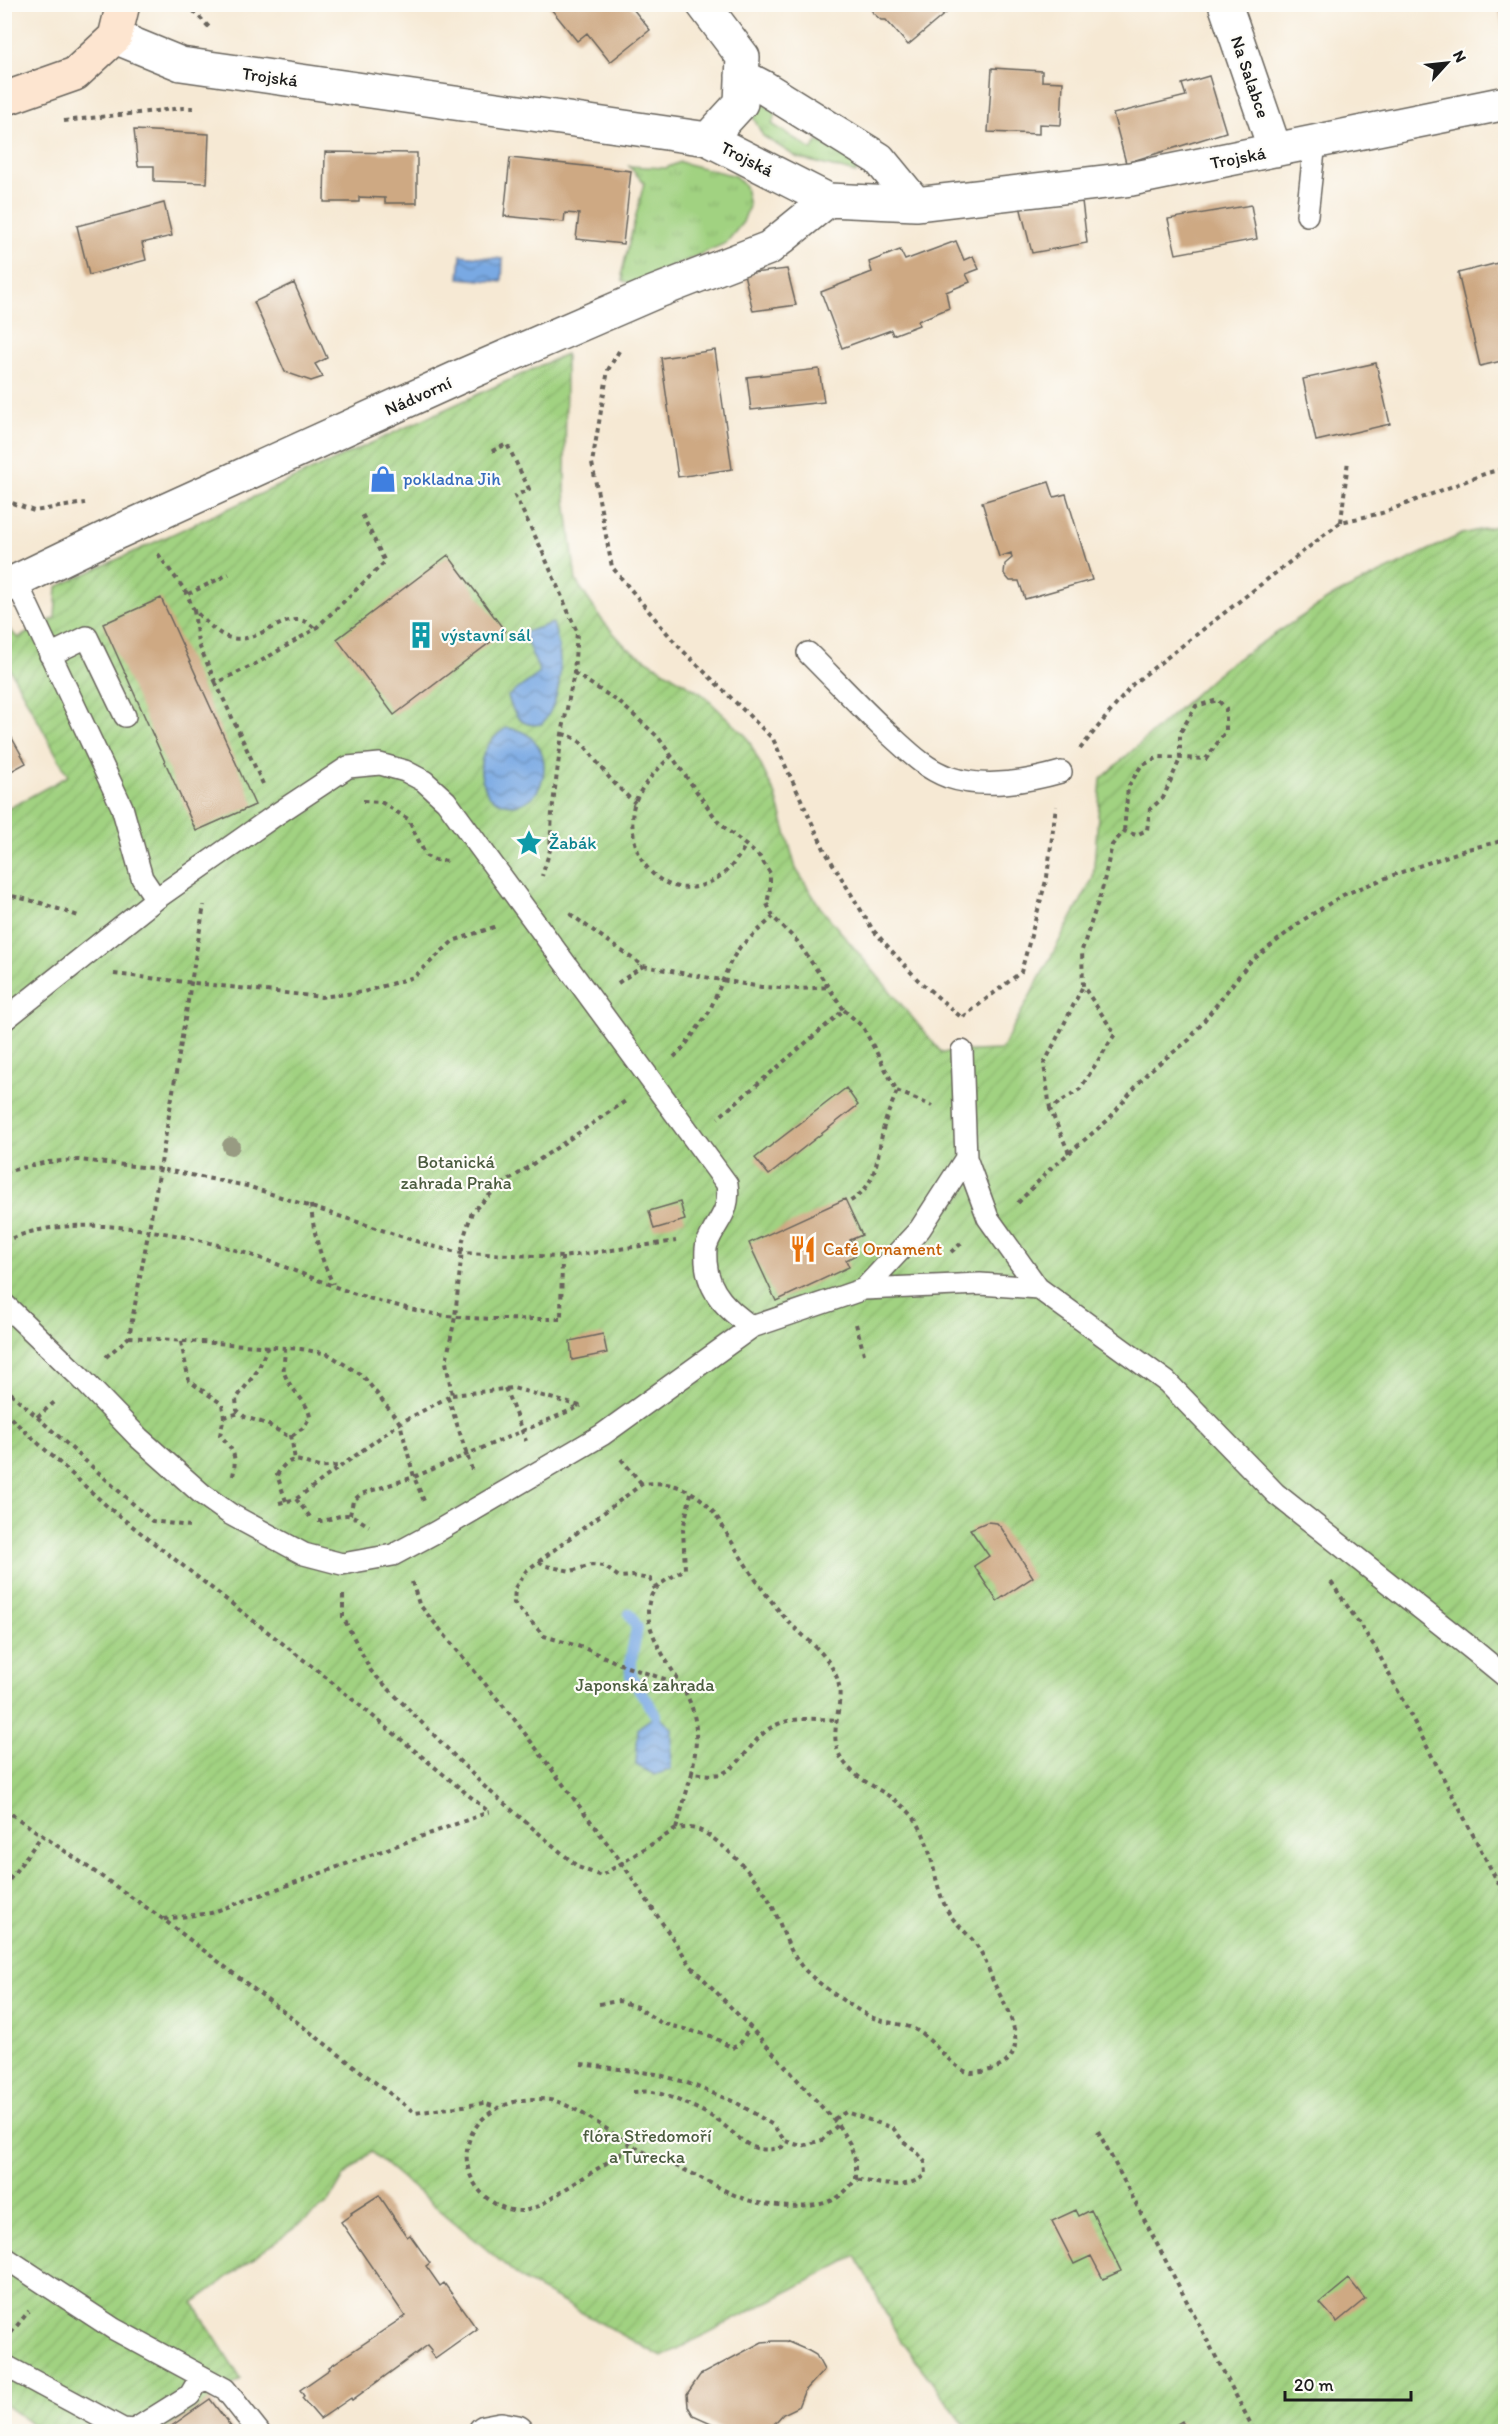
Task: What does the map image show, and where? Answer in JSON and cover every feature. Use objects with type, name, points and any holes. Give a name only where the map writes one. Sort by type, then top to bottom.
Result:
[{"type":"street","points":[[4,99],[75,74],[115,37],[123,4]]},
{"type":"street","points":[[703,4],[743,57],[741,103],[708,139]]},
{"type":"street","name":"Na Salabce","points":[[1225,4],[1275,150]]},
{"type":"street","name":"Trojská","points":[[115,37],[182,64],[708,139],[828,200],[916,204],[1131,179],[1506,103]]},
{"type":"street","points":[[742,76],[764,87],[879,159],[916,204]]},
{"type":"street","name":"Nádvorní","points":[[10,584],[129,527],[457,378],[653,293],[769,248],[828,200]]},
{"type":"street","points":[[485,2432],[501,2429],[517,2432]]},
{"type":"lane","points":[[1307,215],[1315,142]]},
{"type":"lane","points":[[10,584],[50,655],[122,807],[142,878],[156,898]]},
{"type":"lane","points":[[50,655],[87,637],[125,716]]},
{"type":"lane","points":[[808,653],[873,719],[924,766],[949,777],[968,781],[1028,782],[1061,772]]},
{"type":"lane","points":[[4,1020],[156,898],[277,813],[348,767],[380,764],[405,771],[424,781],[446,801],[728,1184],[728,1207],[706,1246],[706,1264],[710,1284],[729,1310],[752,1327]]},
{"type":"lane","points":[[962,1051],[966,1158],[988,1218],[1038,1288],[1167,1382],[1276,1494],[1506,1677]]},
{"type":"lane","points":[[864,1289],[920,1229],[966,1158]]},
{"type":"lane","points":[[4,1304],[139,1438],[222,1508],[303,1554],[342,1564],[393,1555],[436,1532],[625,1419],[752,1327],[864,1289],[980,1284],[1038,1288]]},
{"type":"lane","points":[[4,2258],[114,2329],[225,2390],[259,2432]]},
{"type":"lane","points":[[4,2365],[123,2429],[134,2430],[190,2395],[200,2378]]},
{"type":"path","points":[[653,293],[608,370],[592,463],[612,567],[677,645],[774,739],[825,851],[873,930],[918,980],[962,1018],[1021,972],[1047,877],[1061,772],[1133,684],[1341,522],[1382,513],[1506,468]]},
{"type":"path","points":[[492,451],[507,444],[529,489],[515,496],[540,546],[577,632],[574,673],[562,734],[552,812],[550,850],[530,914]]},
{"type":"path","points":[[1341,522],[1348,460]]},
{"type":"path","points":[[4,500],[34,511],[89,502],[104,507],[129,527],[163,562],[188,594],[194,609],[198,643],[277,813]]},
{"type":"path","points":[[216,683],[261,661],[315,629],[385,562],[362,512]]},
{"type":"path","points":[[188,594],[229,574]]},
{"type":"path","points":[[194,609],[221,634],[236,638],[252,638],[289,620],[307,621],[315,629]]},
{"type":"path","points":[[574,673],[619,702],[658,736],[719,823],[759,857],[770,873],[767,904],[773,917],[797,941],[844,1010],[863,1027],[897,1090],[885,1124],[873,1177],[862,1196],[847,1203]]},
{"type":"path","points":[[1069,1153],[1050,1108],[1044,1064],[1083,986],[1082,950],[1102,890],[1112,845],[1124,831],[1128,787],[1141,766],[1159,757],[1180,759],[1206,759],[1226,731],[1226,709],[1218,700],[1196,706],[1180,733],[1180,759],[1163,798],[1150,809],[1147,830],[1136,836],[1124,831]]},
{"type":"path","points":[[562,734],[580,741],[603,770],[635,803]]},
{"type":"path","points":[[672,755],[647,781],[635,803],[632,826],[636,850],[644,866],[656,879],[679,888],[701,884],[721,875],[736,862],[746,845]]},
{"type":"path","points":[[306,795],[381,802],[408,819],[426,856],[435,860],[492,863]]},
{"type":"path","points":[[995,1230],[1049,1170],[1108,1120],[1148,1072],[1189,1040],[1249,963],[1303,920],[1344,895],[1375,882],[1468,849],[1506,840]]},
{"type":"path","points":[[81,1378],[129,1337],[160,1169],[189,981],[212,859]]},
{"type":"path","points":[[4,894],[41,903],[118,929]]},
{"type":"path","points":[[69,970],[189,981],[302,996],[321,997],[363,992],[414,977],[453,941],[530,914],[553,909],[573,914],[643,966],[761,987],[800,989],[829,987]]},
{"type":"path","points":[[488,1501],[466,1455],[450,1396],[446,1362],[455,1317],[463,1240],[472,1212],[496,1189],[653,1082],[709,1012],[731,961],[740,947],[773,917]]},
{"type":"path","points":[[1050,1108],[1080,1089],[1115,1034],[1083,986]]},
{"type":"path","points":[[696,1139],[732,1104],[844,1010]]},
{"type":"path","points":[[4,1172],[47,1162],[79,1160],[160,1169],[247,1185],[431,1246],[462,1253],[562,1257],[664,1241],[684,1241],[706,1246]]},
{"type":"path","points":[[311,1205],[313,1228],[320,1246],[321,1259],[333,1285]]},
{"type":"path","points":[[4,1242],[25,1233],[65,1226],[114,1228],[203,1241],[256,1257],[371,1299],[455,1317],[561,1319],[562,1257]]},
{"type":"path","points":[[129,1337],[268,1346],[328,1354],[363,1376],[400,1423],[414,1477],[436,1532]]},
{"type":"path","points":[[4,1387],[152,1521],[183,1527],[209,1526],[222,1508],[232,1480],[236,1459],[230,1446],[220,1435],[224,1417],[222,1404],[189,1381],[181,1342]]},
{"type":"path","points":[[268,1346],[258,1370],[236,1399],[237,1410],[245,1417],[267,1424],[286,1436],[303,1428],[310,1417],[308,1405],[291,1385],[284,1371],[285,1348]]},
{"type":"path","points":[[505,1388],[536,1465],[542,1470]]},
{"type":"path","points":[[222,1508],[296,1499],[400,1423],[450,1396],[513,1388],[625,1419]]},
{"type":"path","points":[[350,1515],[353,1501],[361,1494],[414,1477],[581,1406]]},
{"type":"path","points":[[4,1412],[110,1508],[323,1675],[489,1812],[211,1913],[163,1919]]},
{"type":"path","points":[[224,1417],[240,1413]]},
{"type":"path","points":[[291,1435],[295,1460]]},
{"type":"path","points":[[619,1456],[642,1484]]},
{"type":"path","points":[[286,1501],[277,1475],[282,1465],[295,1460],[307,1461],[320,1467],[340,1466]]},
{"type":"path","points":[[343,1617],[371,1671],[485,1786],[578,1868],[601,1876],[676,1829],[700,1830],[724,1848],[769,1900],[784,1938],[800,1966],[823,1986],[874,2019],[916,2030],[958,2066],[970,2073],[1005,2063],[1013,2050],[1015,2030],[979,1949],[948,1913],[940,1896],[932,1860],[916,1822],[906,1809],[864,1781],[848,1767],[838,1751],[835,1738],[840,1700],[839,1683],[833,1668],[822,1652],[789,1622],[770,1598],[719,1520],[703,1501],[684,1489],[657,1482],[642,1484],[526,1571],[515,1588],[514,1603],[527,1620],[544,1636],[584,1648],[627,1667],[680,1684]]},
{"type":"path","points":[[676,1829],[698,1742],[695,1718],[689,1700],[654,1642],[648,1605],[655,1589],[684,1569],[683,1528],[692,1493]]},
{"type":"path","points":[[296,1499],[310,1518],[319,1522],[350,1515],[381,1534],[401,1550]]},
{"type":"path","points":[[539,1561],[546,1566],[571,1570],[592,1565],[604,1566],[619,1577],[650,1578],[655,1589]]},
{"type":"path","points":[[1329,1578],[1375,1647],[1506,1898]]},
{"type":"path","points":[[419,1604],[514,1719],[622,1863],[692,1966],[834,2119],[850,2144],[856,2163],[856,2179],[846,2192],[830,2202],[814,2206],[779,2205],[747,2200],[633,2146],[588,2117],[559,2102],[533,2099],[514,2102],[498,2108],[477,2127],[469,2141],[466,2164],[473,2181],[485,2198],[505,2209],[523,2211],[539,2206],[633,2146]]},
{"type":"path","points":[[692,1773],[712,1774],[729,1770],[763,1732],[786,1721],[837,1720]]},
{"type":"path","points":[[4,1809],[163,1919],[415,2113],[484,2103],[498,2108]]},
{"type":"path","points":[[4,1887],[43,1834]]},
{"type":"path","points":[[4,1877],[9,1880]]},
{"type":"path","points":[[599,2004],[619,2001],[637,2007],[661,2023],[711,2036],[732,2048],[740,2044],[750,2027]]},
{"type":"path","points":[[581,2064],[656,2074],[685,2082],[737,2103],[773,2126],[785,2141],[802,2146],[822,2140],[838,2125]]},
{"type":"path","points":[[633,2092],[652,2091],[677,2100],[717,2119],[735,2136],[755,2149],[771,2151],[782,2147],[785,2141]]},
{"type":"path","points":[[834,2119],[846,2112],[893,2128],[925,2162],[926,2175],[916,2183],[902,2185],[856,2179]]},
{"type":"path","points":[[1098,2131],[1255,2432]]},
{"type":"path","points":[[6,2339],[30,2309]]},
{"type":"green space","points":[[761,101],[776,114],[772,124],[812,150],[818,140],[858,164],[856,173],[798,158],[763,136],[750,111]]},
{"type":"green space","points":[[680,162],[735,176],[745,186],[749,206],[743,222],[726,243],[633,284],[623,281],[622,272],[644,183],[629,166],[666,168]]},
{"type":"green space","name":"Botanická zahrada Praha","points":[[566,354],[565,492],[576,581],[602,620],[626,647],[702,694],[747,737],[776,796],[796,869],[820,907],[941,1052],[1001,1050],[1093,878],[1101,779],[1226,666],[1333,596],[1462,534],[1505,524],[1505,2431],[969,2431],[900,2340],[856,2256],[662,2357],[524,2281],[371,2152],[343,2178],[328,2203],[193,2303],[241,2379],[163,2431],[42,2431],[5,2405],[4,811],[68,776],[5,660],[5,625],[18,638],[55,618],[57,587]]},
{"type":"water","points":[[461,255],[503,259],[502,282],[459,278]]},
{"type":"water","points":[[553,623],[560,662],[555,701],[542,724],[529,724],[523,722],[515,714],[508,696],[540,673],[523,633]]},
{"type":"water","points":[[506,728],[526,734],[538,746],[543,761],[543,777],[537,792],[526,802],[511,805],[489,796],[481,770],[481,761],[487,746]]},
{"type":"water","points":[[656,1715],[672,1728],[671,1769],[655,1775],[636,1765],[638,1728]]},
{"type":"building","points":[[547,4],[629,4],[650,30],[610,62],[587,33],[577,41]]},
{"type":"building","points":[[869,4],[941,4],[947,12],[908,45],[886,20],[881,20],[873,13]]},
{"type":"building","points":[[1498,5],[1506,5],[1506,37],[1504,37]]},
{"type":"building","points":[[992,68],[1042,71],[1042,81],[1063,82],[1061,125],[1039,124],[1039,134],[988,132]]},
{"type":"building","points":[[1209,76],[1226,132],[1126,163],[1113,114],[1186,96],[1182,84]]},
{"type":"building","points":[[134,130],[209,134],[207,183],[154,181],[154,166],[138,166]]},
{"type":"building","points":[[325,152],[417,153],[417,203],[385,203],[385,198],[359,197],[359,202],[324,202]]},
{"type":"building","points":[[510,158],[631,171],[623,244],[576,239],[579,214],[565,213],[564,222],[504,216]]},
{"type":"building","points":[[1082,201],[1087,243],[1032,253],[1020,206]]},
{"type":"building","points":[[164,203],[172,236],[142,243],[146,260],[89,275],[77,226]]},
{"type":"building","points":[[1251,205],[1257,239],[1176,254],[1168,219]]},
{"type":"building","points":[[956,241],[964,260],[973,256],[979,269],[966,274],[970,282],[946,292],[949,308],[918,321],[919,325],[893,335],[891,330],[842,348],[821,292],[872,272],[869,262],[900,250],[905,260]]},
{"type":"building","points":[[1498,263],[1501,274],[1506,273],[1506,360],[1480,366],[1458,273]]},
{"type":"building","points":[[787,269],[796,305],[753,311],[744,274]]},
{"type":"building","points":[[294,283],[327,358],[315,364],[323,377],[311,381],[285,372],[254,302]]},
{"type":"building","points":[[715,350],[732,469],[678,477],[661,358]]},
{"type":"building","points":[[1376,363],[1390,424],[1316,441],[1303,379]]},
{"type":"building","points":[[819,369],[824,402],[751,410],[747,377]]},
{"type":"building","points":[[1049,482],[1054,497],[1066,494],[1092,580],[1025,599],[1019,581],[1010,581],[1004,574],[1005,564],[1012,558],[1011,553],[999,557],[982,502]]},
{"type":"building","name":"výstavní sál","points":[[448,555],[505,631],[394,715],[337,639]]},
{"type":"building","points":[[161,598],[255,805],[196,831],[103,624]]},
{"type":"building","points":[[4,724],[26,763],[4,775]]},
{"type":"building","points":[[846,1088],[858,1105],[769,1175],[755,1158]]},
{"type":"building","name":"Café Ornament","points":[[845,1199],[862,1235],[850,1240],[856,1255],[846,1260],[849,1267],[776,1301],[749,1243]]},
{"type":"building","points":[[680,1202],[685,1220],[654,1229],[649,1211]]},
{"type":"building","points":[[603,1334],[607,1353],[572,1360],[570,1341]]},
{"type":"building","points":[[987,1522],[997,1523],[1033,1577],[997,1601],[974,1566],[989,1556],[970,1529]]},
{"type":"building","points":[[379,2195],[407,2237],[410,2235],[430,2263],[426,2266],[440,2286],[444,2283],[477,2329],[435,2359],[428,2345],[352,2400],[351,2398],[320,2419],[302,2398],[304,2396],[300,2390],[330,2369],[329,2367],[405,2316],[341,2222]]},
{"type":"building","points":[[1076,2210],[1079,2216],[1091,2210],[1121,2271],[1103,2279],[1091,2256],[1074,2264],[1052,2221]]},
{"type":"building","points":[[1349,2279],[1365,2299],[1337,2322],[1320,2303]]},
{"type":"building","points":[[786,2341],[816,2355],[824,2370],[804,2392],[798,2407],[783,2414],[767,2432],[731,2432],[693,2415],[688,2406],[687,2394],[700,2375],[762,2342]]},
{"type":"building","points":[[210,2399],[235,2432],[163,2432]]},
{"type":"building","points":[[1182,2421],[1187,2432],[1163,2432]]},
{"type":"waterway","points":[[630,1614],[637,1628],[631,1659],[631,1676],[656,1715]]},
{"type":"place","name":"pokladna Jih","points":[[383,479]]},
{"type":"place","name":"výstavní sál","points":[[421,635]]},
{"type":"place","name":"Žabák","points":[[529,843]]},
{"type":"place","name":"Café Ornament","points":[[803,1249]]},
{"type":"park label","name":"Japonská zahrada","points":[[645,1685]]},
{"type":"park label","name":"flóra Středomoří a Turecka","points":[[647,2146]]}]
